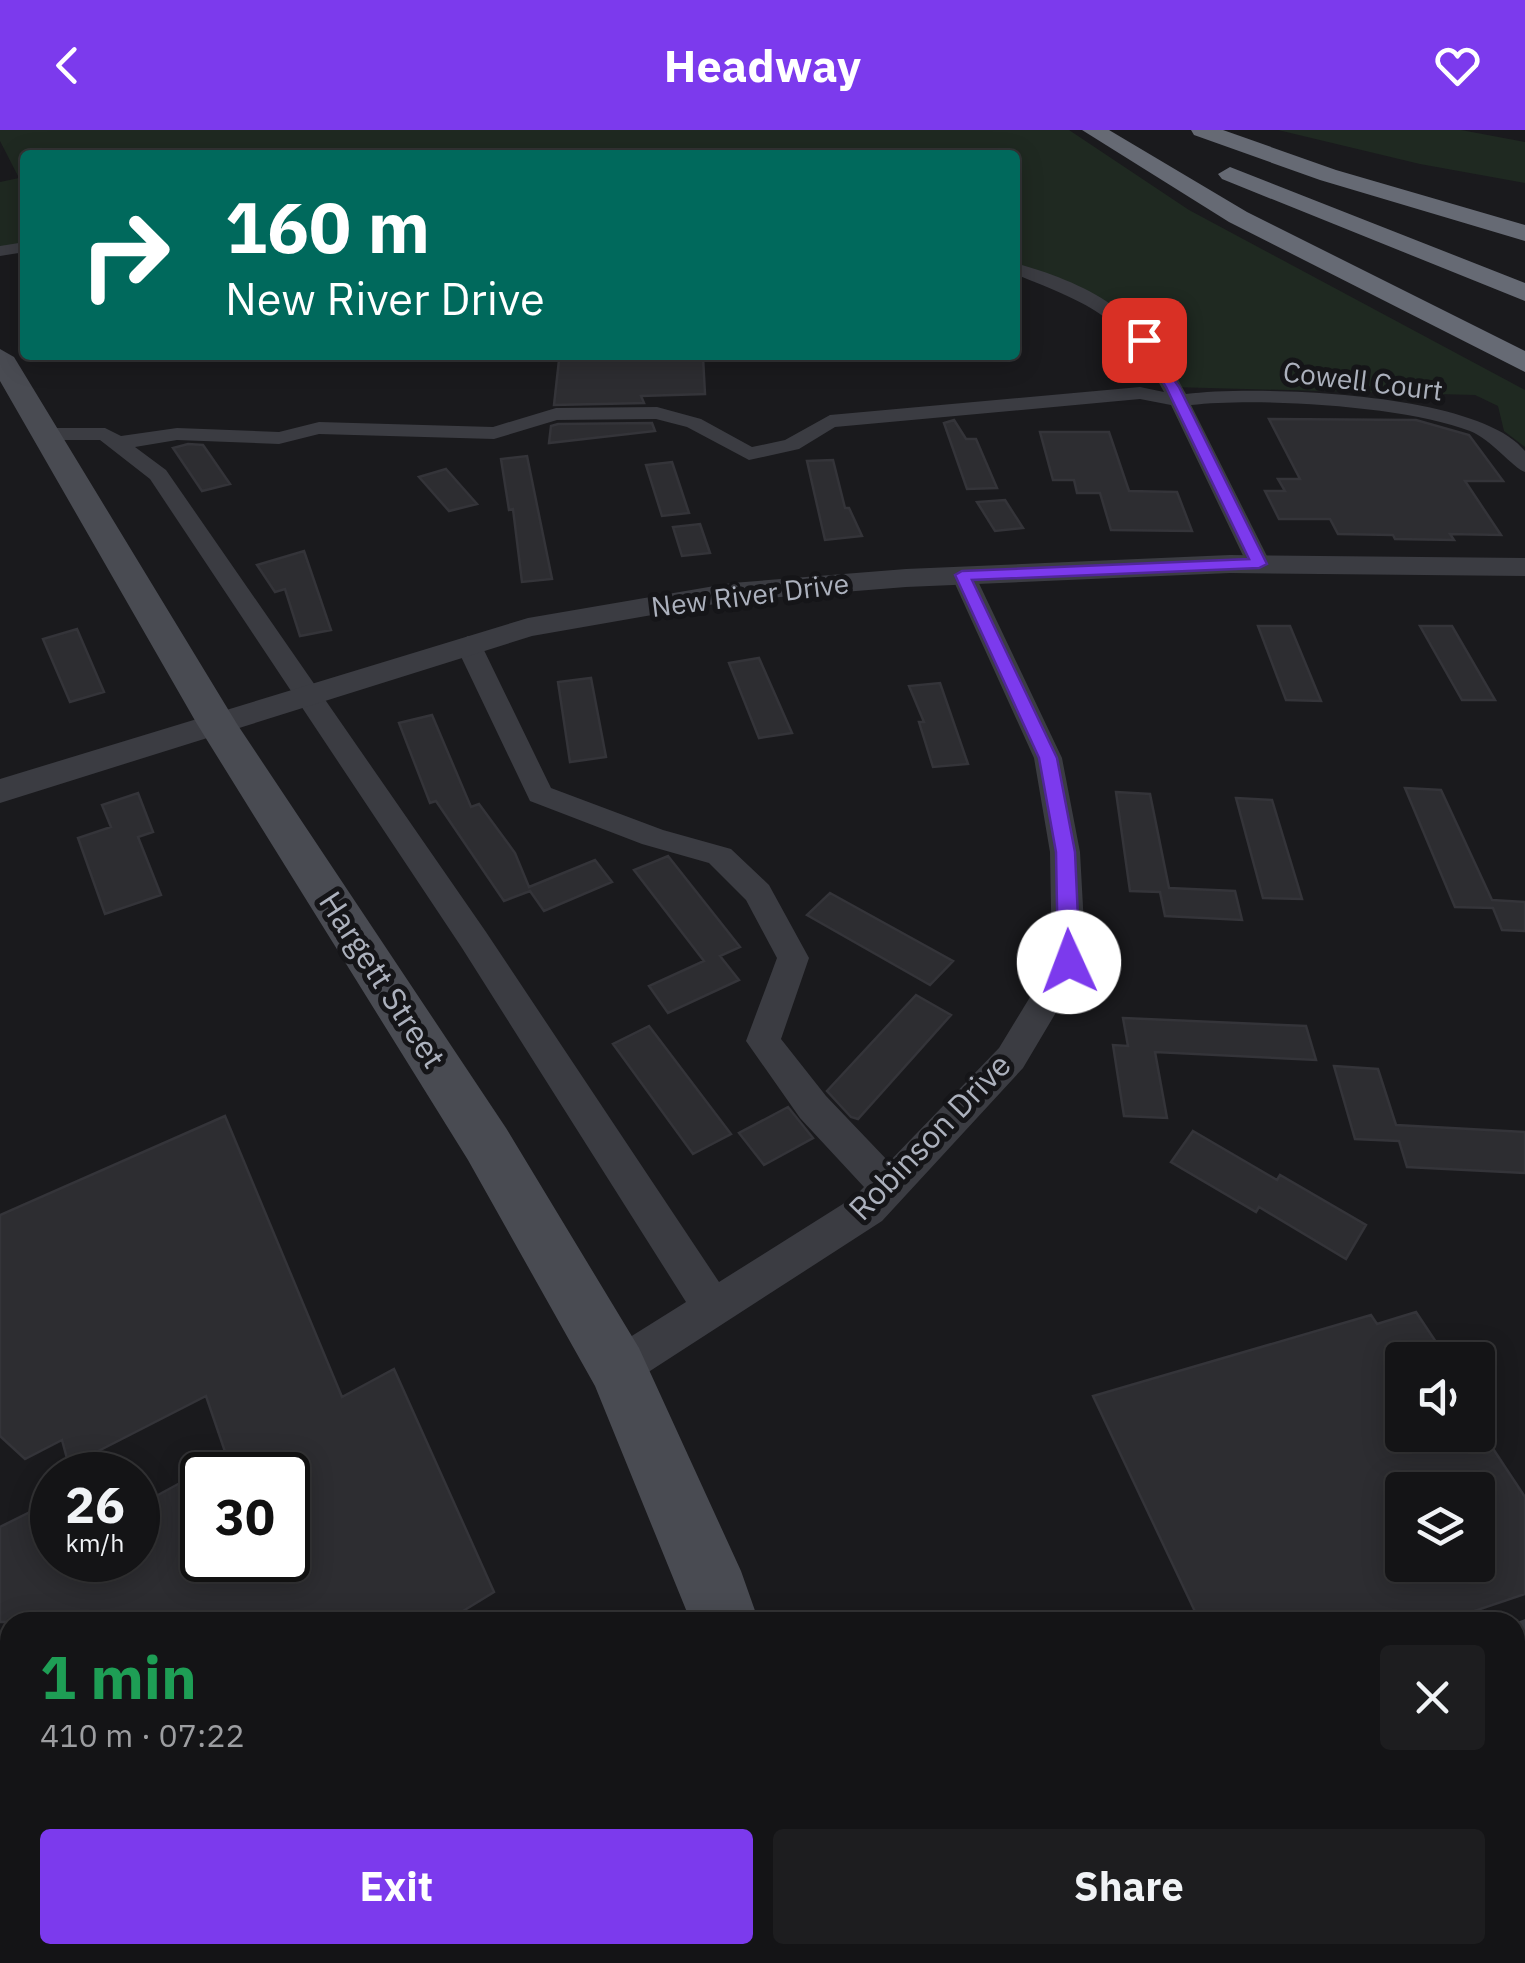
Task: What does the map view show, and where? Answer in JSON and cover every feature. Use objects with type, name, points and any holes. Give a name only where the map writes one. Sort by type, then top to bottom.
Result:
[{"type":"highway","points":[[1093,130],[1238,217],[1525,363]]},
{"type":"highway","points":[[1131,130],[1172,148]]},
{"type":"highway","points":[[1202,130],[1328,175],[1525,233]]},
{"type":"highway","points":[[1249,130],[1344,155]]},
{"type":"highway","points":[[1205,164],[1288,201],[1525,294]]},
{"type":"main road","name":"Hargett Street","points":[[0,357],[217,724],[487,1144],[618,1368],[722,1612]]},
{"type":"street","points":[[1020,270],[1084,295],[1129,324],[1144,340],[1179,401],[1259,564]]},
{"type":"street","name":"Cowell Court","points":[[117,443],[177,434],[279,438],[319,428],[494,433],[556,414],[657,413],[694,423],[749,454],[792,445],[830,422],[1140,393],[1179,401],[1234,394],[1418,410],[1480,427],[1511,447],[1525,465]]},
{"type":"street","points":[[46,434],[105,434],[158,475],[474,940],[713,1308]]},
{"type":"street","name":"New River Drive","points":[[0,791],[528,627],[732,592],[962,575],[1259,564],[1525,567]]},
{"type":"street","name":"Robinson Drive","points":[[618,1368],[868,1210],[1011,1058],[1069,962],[1066,852],[1048,758],[962,575]]},
{"type":"street","points":[[468,644],[540,794],[652,838],[720,856],[758,893],[793,958],[763,1042],[813,1106],[888,1188]]},
{"type":"shaded area","points":[[0,130],[1069,130],[1189,210],[1525,390],[1525,447],[1504,431],[1498,406],[1475,395],[1172,387],[1129,324],[1020,270],[1020,150],[20,150],[20,248],[0,251],[0,182],[19,178],[0,141]]},
{"type":"shaded area","points":[[1278,130],[1461,130],[1525,142],[1525,183],[1420,164]]},
{"type":"building","points":[[559,360],[703,360],[705,394],[641,396],[644,403],[554,405]]},
{"type":"building","points":[[1269,419],[1416,420],[1469,435],[1503,481],[1465,481],[1501,535],[1450,534],[1454,540],[1395,539],[1393,535],[1338,534],[1330,519],[1279,519],[1265,491],[1285,491],[1278,479],[1300,479]]},
{"type":"building","points":[[954,420],[966,439],[976,439],[997,488],[967,489],[944,423]]},
{"type":"building","points":[[652,423],[655,431],[549,443],[551,426],[558,424]]},
{"type":"building","points":[[1040,432],[1109,432],[1129,491],[1177,492],[1192,531],[1111,530],[1100,493],[1077,493],[1074,480],[1053,480]]},
{"type":"building","points":[[203,445],[230,484],[202,491],[173,448]]},
{"type":"building","points":[[527,456],[552,579],[522,582],[513,509],[509,510],[501,459]]},
{"type":"building","points":[[833,460],[845,508],[849,508],[862,536],[825,540],[807,461]]},
{"type":"building","points":[[672,462],[689,513],[662,516],[646,465]]},
{"type":"building","points":[[446,469],[477,504],[449,511],[419,477]]},
{"type":"building","points":[[1005,500],[1023,528],[995,531],[977,502]]},
{"type":"building","points":[[700,524],[710,553],[682,556],[673,527]]},
{"type":"building","points":[[304,551],[331,630],[300,636],[285,589],[275,592],[257,565]]},
{"type":"building","points":[[1258,626],[1290,626],[1321,701],[1286,700]]},
{"type":"building","points":[[1420,626],[1452,626],[1495,700],[1462,700]]},
{"type":"building","points":[[77,629],[104,692],[70,702],[43,639]]},
{"type":"building","points":[[759,658],[792,733],[759,738],[729,663]]},
{"type":"building","points":[[591,678],[606,757],[570,762],[558,682]]},
{"type":"building","points":[[940,683],[968,764],[933,767],[919,722],[924,722],[909,686]]},
{"type":"building","points":[[432,715],[471,807],[479,804],[515,853],[529,887],[595,860],[612,882],[544,911],[530,891],[504,901],[436,801],[430,803],[399,723]]},
{"type":"building","points":[[1405,788],[1441,790],[1492,900],[1525,902],[1525,931],[1502,930],[1493,908],[1455,907]]},
{"type":"building","points":[[1116,792],[1150,794],[1169,888],[1235,891],[1242,920],[1165,916],[1160,892],[1130,891]]},
{"type":"building","points":[[138,793],[153,832],[138,837],[161,895],[105,914],[78,838],[111,827],[102,805]]},
{"type":"building","points":[[1236,798],[1272,800],[1302,899],[1263,898]]},
{"type":"building","points":[[668,856],[740,947],[720,956],[739,980],[668,1013],[649,986],[704,961],[634,870]]},
{"type":"building","points":[[830,893],[953,961],[930,985],[807,915]]},
{"type":"building","points":[[916,995],[951,1015],[858,1119],[851,1117],[827,1091]]},
{"type":"building","points":[[1123,1018],[1306,1026],[1316,1060],[1155,1052],[1167,1118],[1124,1116],[1113,1045],[1128,1046]]},
{"type":"building","points":[[649,1026],[731,1134],[693,1154],[613,1044]]},
{"type":"building","points":[[1334,1066],[1378,1069],[1396,1125],[1525,1132],[1525,1173],[1407,1167],[1399,1141],[1355,1139]]},
{"type":"building","points":[[788,1107],[813,1138],[764,1165],[739,1133]]},
{"type":"building","points":[[225,1116],[342,1397],[394,1369],[494,1592],[461,1612],[0,1612],[0,1527],[30,1512],[30,1582],[160,1582],[160,1494],[180,1483],[180,1582],[310,1582],[310,1452],[225,1452],[206,1396],[96,1452],[65,1452],[62,1440],[39,1452],[30,1452],[25,1459],[0,1436],[0,1215]]},
{"type":"building","points":[[1193,1131],[1366,1225],[1346,1259],[1259,1207],[1256,1212],[1171,1162]]},
{"type":"building","points":[[1416,1312],[1436,1342],[1385,1342],[1385,1452],[1495,1452],[1525,1497],[1525,1594],[1472,1612],[1195,1612],[1093,1396],[1371,1315],[1377,1324]]},
{"type":"route","points":[[1069,962],[1066,852],[1048,758],[962,575],[1259,564],[1172,387],[1144,340]]}]
